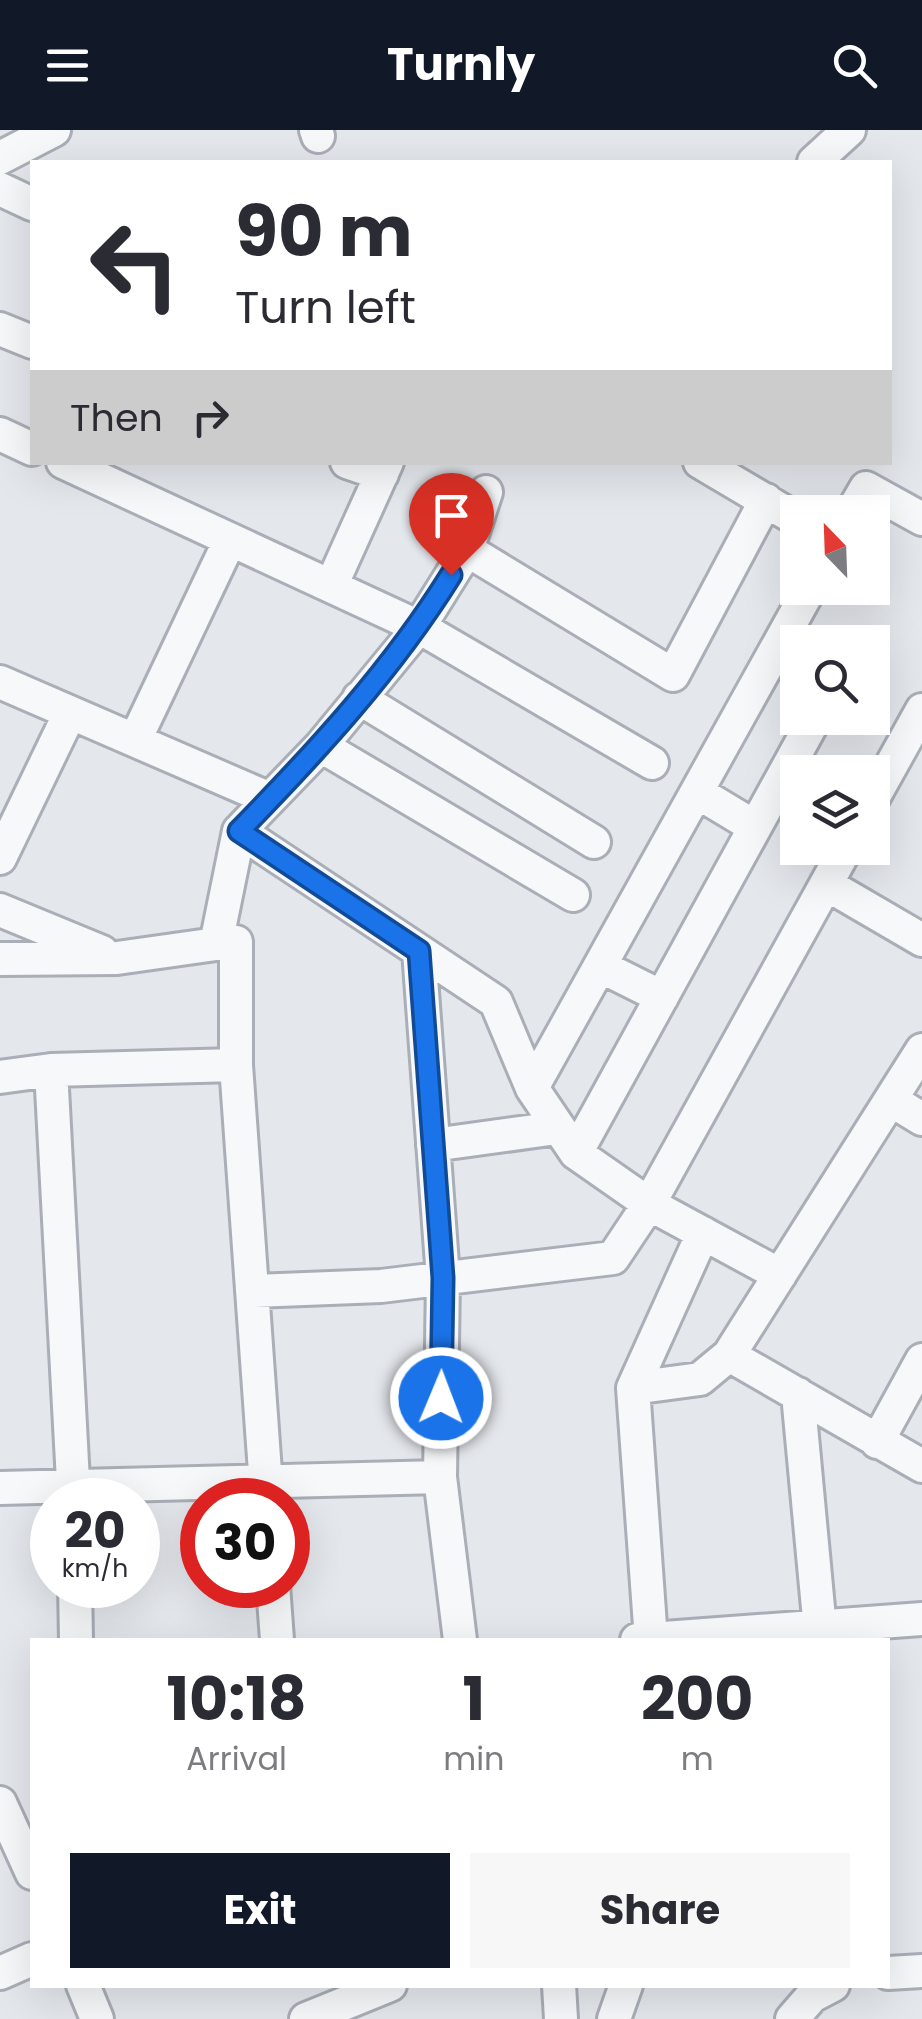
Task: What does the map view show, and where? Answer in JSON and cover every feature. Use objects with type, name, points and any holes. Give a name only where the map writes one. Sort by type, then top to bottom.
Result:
[{"type":"street","points":[[0,157],[12,130]]},
{"type":"street","points":[[0,157],[54,130]]},
{"type":"street","points":[[816,160],[848,130]]},
{"type":"street","points":[[0,189],[30,203]]},
{"type":"street","points":[[0,329],[30,341]]},
{"type":"street","points":[[0,434],[30,447]]},
{"type":"street","points":[[69,465],[418,627],[652,763]]},
{"type":"street","points":[[705,465],[780,509]]},
{"type":"street","points":[[331,586],[384,468]]},
{"type":"street","points":[[216,944],[239,831],[321,746],[418,627],[467,550],[486,492]]},
{"type":"street","points":[[467,550],[673,675],[766,500]]},
{"type":"street","points":[[890,502],[922,520]]},
{"type":"street","points":[[135,740],[230,540]]},
{"type":"street","points":[[532,1088],[801,605]]},
{"type":"street","points":[[0,682],[270,798]]},
{"type":"street","points":[[359,698],[594,842]]},
{"type":"street","points":[[890,768],[922,710]]},
{"type":"street","points":[[0,858],[70,712]]},
{"type":"street","points":[[567,1141],[662,997],[806,735]]},
{"type":"street","points":[[321,746],[573,895]]},
{"type":"street","points":[[697,792],[755,827]]},
{"type":"street","points":[[239,831],[496,1002],[532,1088],[567,1141],[649,1204],[780,1275]]},
{"type":"street","points":[[252,1291],[381,1286],[613,1258],[649,1204],[837,865]]},
{"type":"street","points":[[826,884],[922,940]]},
{"type":"street","points":[[0,910],[118,958]]},
{"type":"street","points":[[0,959],[118,958],[236,942],[236,1065],[265,1478]]},
{"type":"street","points":[[419,951],[443,1278],[440,1477],[460,1638]]},
{"type":"street","points":[[600,966],[662,997]]},
{"type":"street","points":[[633,1388],[700,1379],[729,1354],[922,1050]]},
{"type":"street","points":[[0,1076],[51,1070],[236,1065]]},
{"type":"street","points":[[51,1070],[73,1478]]},
{"type":"street","points":[[891,1100],[922,1118]]},
{"type":"street","points":[[433,1145],[567,1141]]},
{"type":"street","points":[[650,1638],[633,1388],[703,1233]]},
{"type":"street","points":[[729,1354],[922,1466]]},
{"type":"street","points":[[877,1442],[922,1360]]},
{"type":"street","points":[[798,1394],[820,1633]]},
{"type":"street","points":[[310,1487],[440,1477]]},
{"type":"street","points":[[0,1488],[30,1490]]},
{"type":"street","points":[[75,1608],[76,1638]]},
{"type":"street","points":[[276,1608],[278,1638]]},
{"type":"street","points":[[699,1638],[820,1633],[922,1618]]},
{"type":"street","points":[[0,1803],[30,1869]]},
{"type":"street","points":[[0,1973],[30,1960]]},
{"type":"street","points":[[890,1973],[922,1971]]},
{"type":"street","points":[[84,1988],[97,2019]]},
{"type":"street","points":[[318,2005],[379,1988]]},
{"type":"street","points":[[558,1988],[561,2019]]},
{"type":"street","points":[[614,2019],[625,1988]]},
{"type":"street","points":[[792,2019],[812,1996],[828,1988]]},
{"type":"route","points":[[441,1398],[443,1278],[419,951],[239,831],[321,746],[418,627],[451,575]]}]
